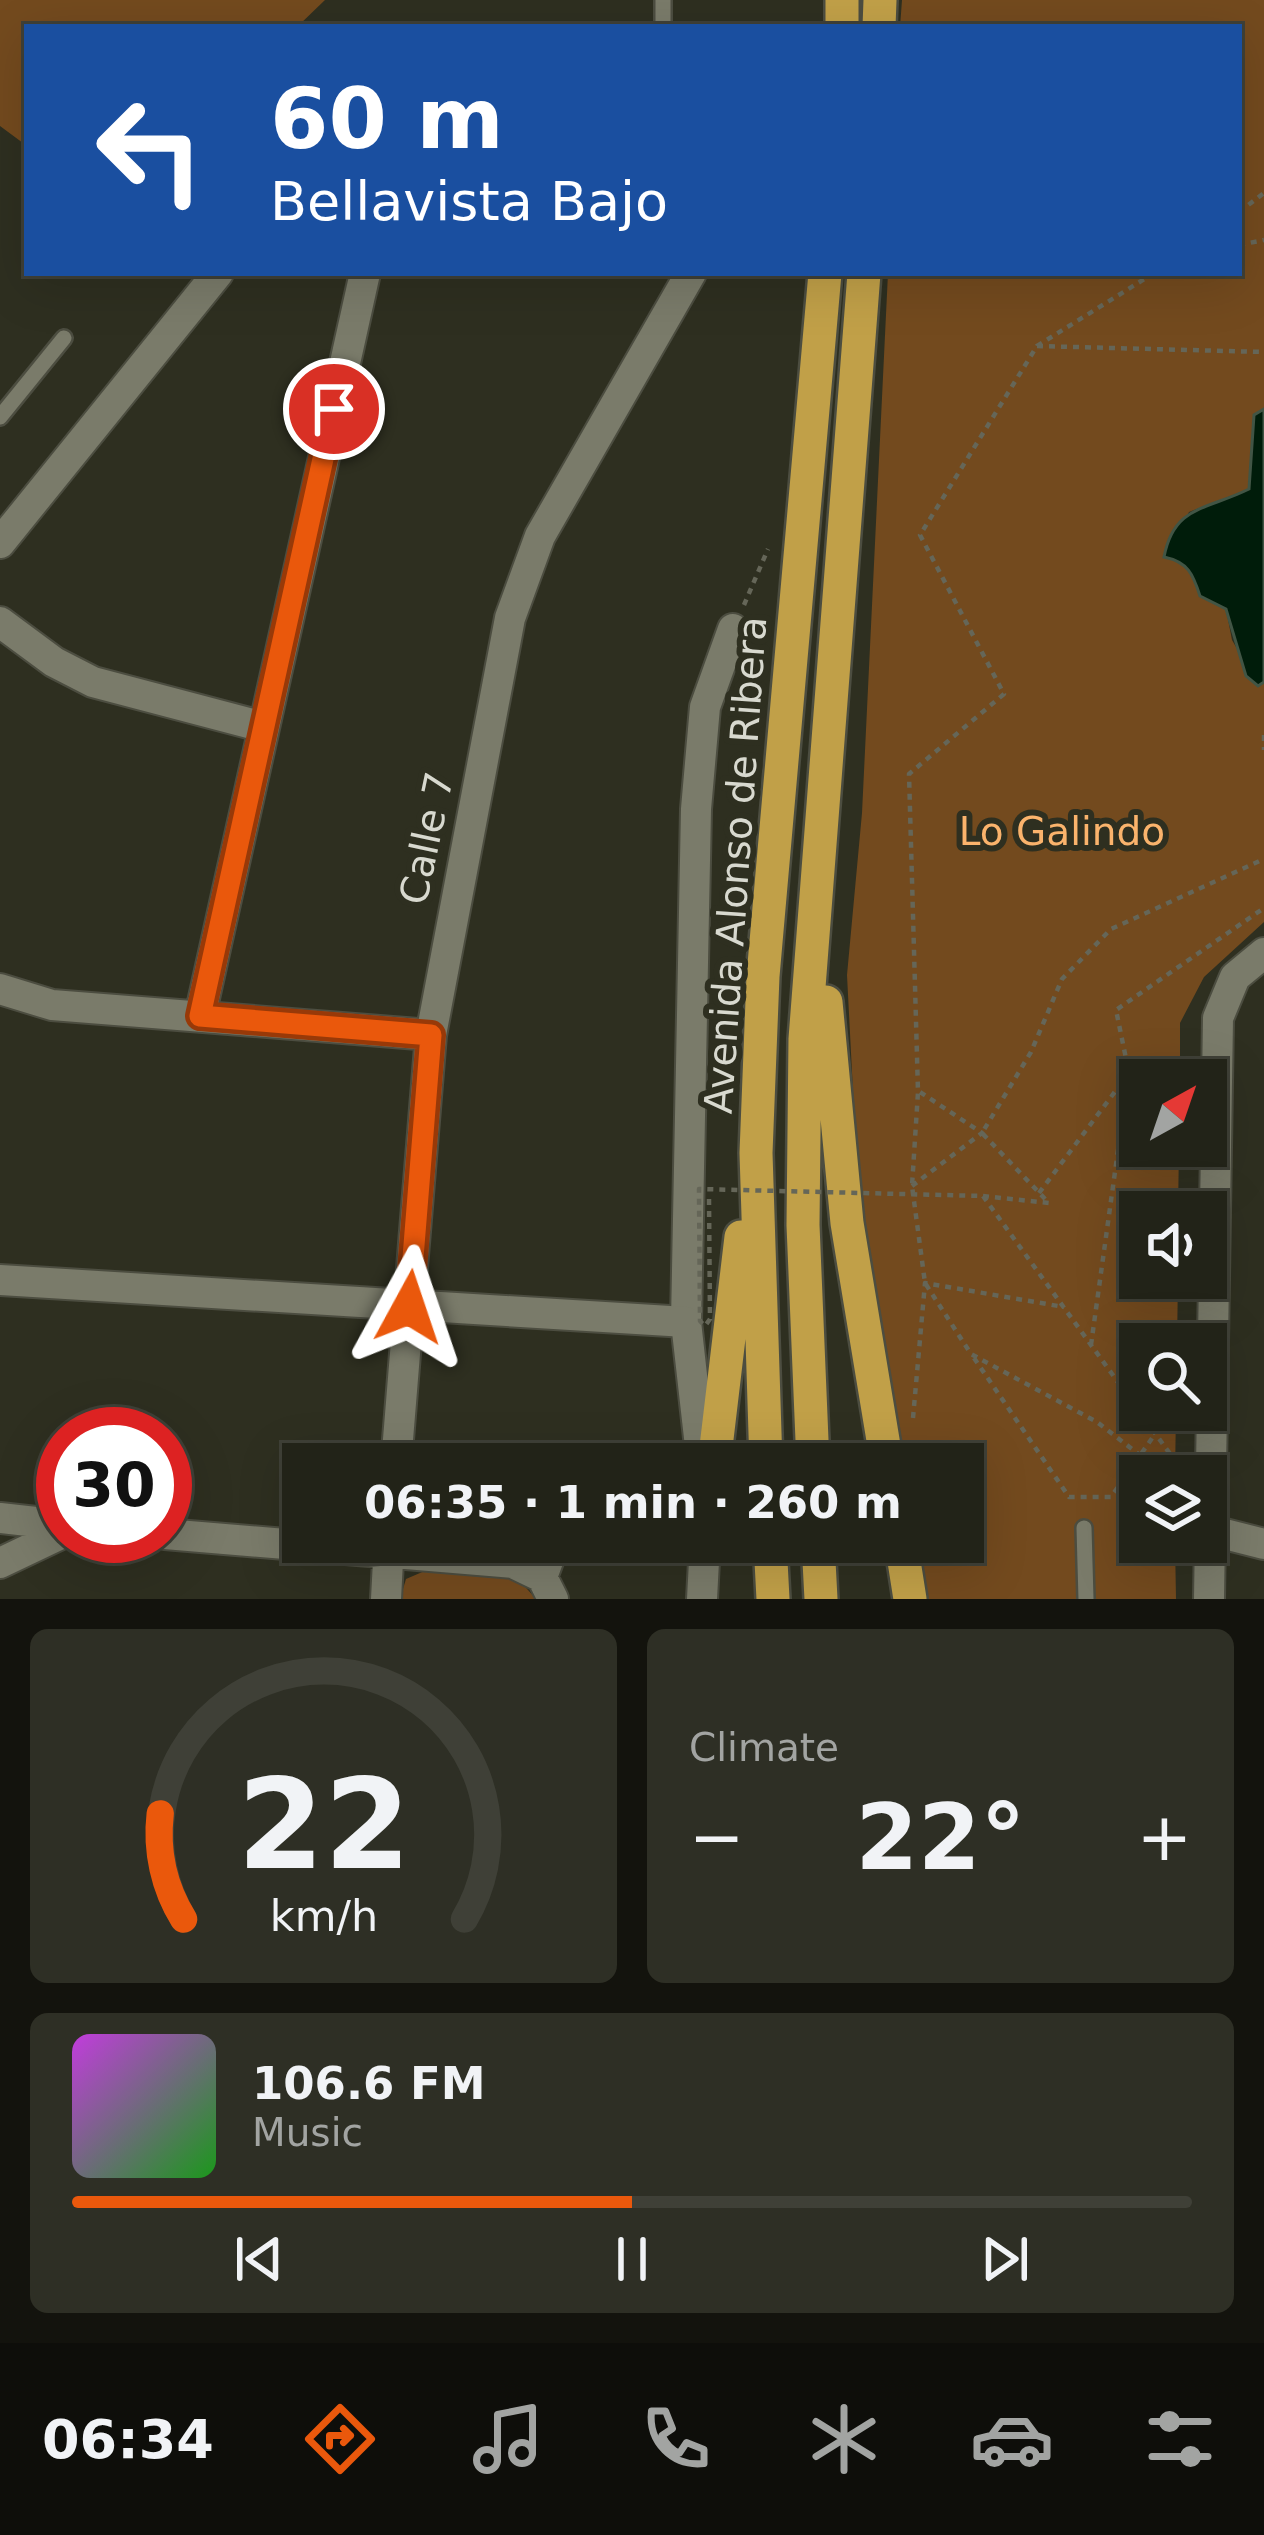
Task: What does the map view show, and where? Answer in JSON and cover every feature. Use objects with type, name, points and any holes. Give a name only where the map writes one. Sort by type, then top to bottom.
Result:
[{"type":"highway","name":"Avenida Alonso de Ribera","points":[[765,1443],[756,1153],[763,976],[825,276]]},
{"type":"highway","points":[[812,1443],[803,1125],[864,276]]},
{"type":"highway","points":[[820,851],[836,1130],[884,1443]]},
{"type":"highway","points":[[717,1443],[756,1153]]},
{"type":"highway","points":[[771,1563],[773,1599]]},
{"type":"highway","points":[[819,1563],[821,1599]]},
{"type":"highway","points":[[905,1563],[910,1599]]},
{"type":"street","points":[[5,526],[215,276]]},
{"type":"street","points":[[200,1016],[364,276]]},
{"type":"street","name":"Calle 7","points":[[397,1443],[431,1035],[450,913],[517,594],[548,522],[689,276]]},
{"type":"street","points":[[0,622],[54,662],[93,682],[264,728]]},
{"type":"street","name":"Avenida Alonso de Ribera","points":[[700,1443],[686,1322],[696,809],[705,706],[734,629]]},
{"type":"street","points":[[1210,1455],[1217,1033],[1228,989],[1264,953]]},
{"type":"street","points":[[0,989],[52,1005],[431,1035]]},
{"type":"street","points":[[0,1280],[686,1322]]},
{"type":"street","points":[[0,1518],[36,1524]]},
{"type":"street","points":[[1227,1535],[1264,1544]]},
{"type":"street","points":[[192,1536],[282,1541]]},
{"type":"street","points":[[0,1563],[36,1544]]},
{"type":"street","points":[[386,1599],[387,1563]]},
{"type":"street","points":[[513,1563],[547,1588]]},
{"type":"street","points":[[702,1599],[704,1563]]},
{"type":"street","points":[[1209,1563],[1209,1599]]},
{"type":"lane","points":[[0,417],[64,338]]},
{"type":"lane","points":[[1084,1528],[1086,1599]]},
{"type":"path","points":[[913,1419],[925,1283],[912,1186],[918,1092],[909,774],[1004,694],[920,535],[1036,346],[1149,276]]},
{"type":"path","points":[[1036,346],[1264,352]]},
{"type":"path","points":[[1264,735],[1264,750]]},
{"type":"path","points":[[912,1186],[982,1133],[1031,1052],[1062,979],[1111,928],[1264,859]]},
{"type":"path","points":[[1126,1059],[1116,1010],[1264,908]]},
{"type":"path","points":[[1039,1193],[1119,1085]]},
{"type":"path","points":[[709,1199],[710,1319],[705,1326],[700,1321],[699,1189],[983,1196],[1049,1203],[982,1133],[918,1092]]},
{"type":"path","points":[[1091,1345],[1119,1144]]},
{"type":"path","points":[[983,1196],[1170,1455]]},
{"type":"path","points":[[925,1283],[1064,1307]]},
{"type":"path","points":[[925,1283],[1070,1496],[1111,1497],[1119,1485]]},
{"type":"path","points":[[971,1354],[1097,1422],[1140,1455],[1155,1434]]},
{"type":"green space","points":[[0,0],[325,0],[300,24],[24,24],[24,144],[0,126]]},
{"type":"green space","name":"Lo Galindo","points":[[902,0],[1264,0],[1264,409],[1254,416],[1249,489],[1189,512],[1165,558],[1188,571],[1200,596],[1226,609],[1232,640],[1258,685],[1264,682],[1264,922],[1204,977],[1180,1023],[1180,1059],[1119,1059],[1119,1167],[1179,1167],[1178,1191],[1119,1191],[1119,1299],[1178,1299],[1177,1323],[1119,1323],[1119,1431],[1176,1431],[1175,1455],[1119,1455],[1119,1563],[1175,1563],[1176,1599],[928,1599],[916,1563],[984,1563],[984,1443],[894,1443],[861,1247],[847,975],[862,813],[888,276],[1242,276],[1242,24],[900,24]]},
{"type":"green space","points":[[427,1570],[512,1572],[536,1599],[400,1599],[406,1579]]},
{"type":"shaded area","points":[[1264,409],[1264,682],[1258,686],[1246,676],[1226,609],[1200,596],[1188,570],[1164,557],[1184,518],[1249,489],[1254,415]]},
{"type":"route","points":[[334,409],[200,1016],[431,1035],[409,1307]]}]
